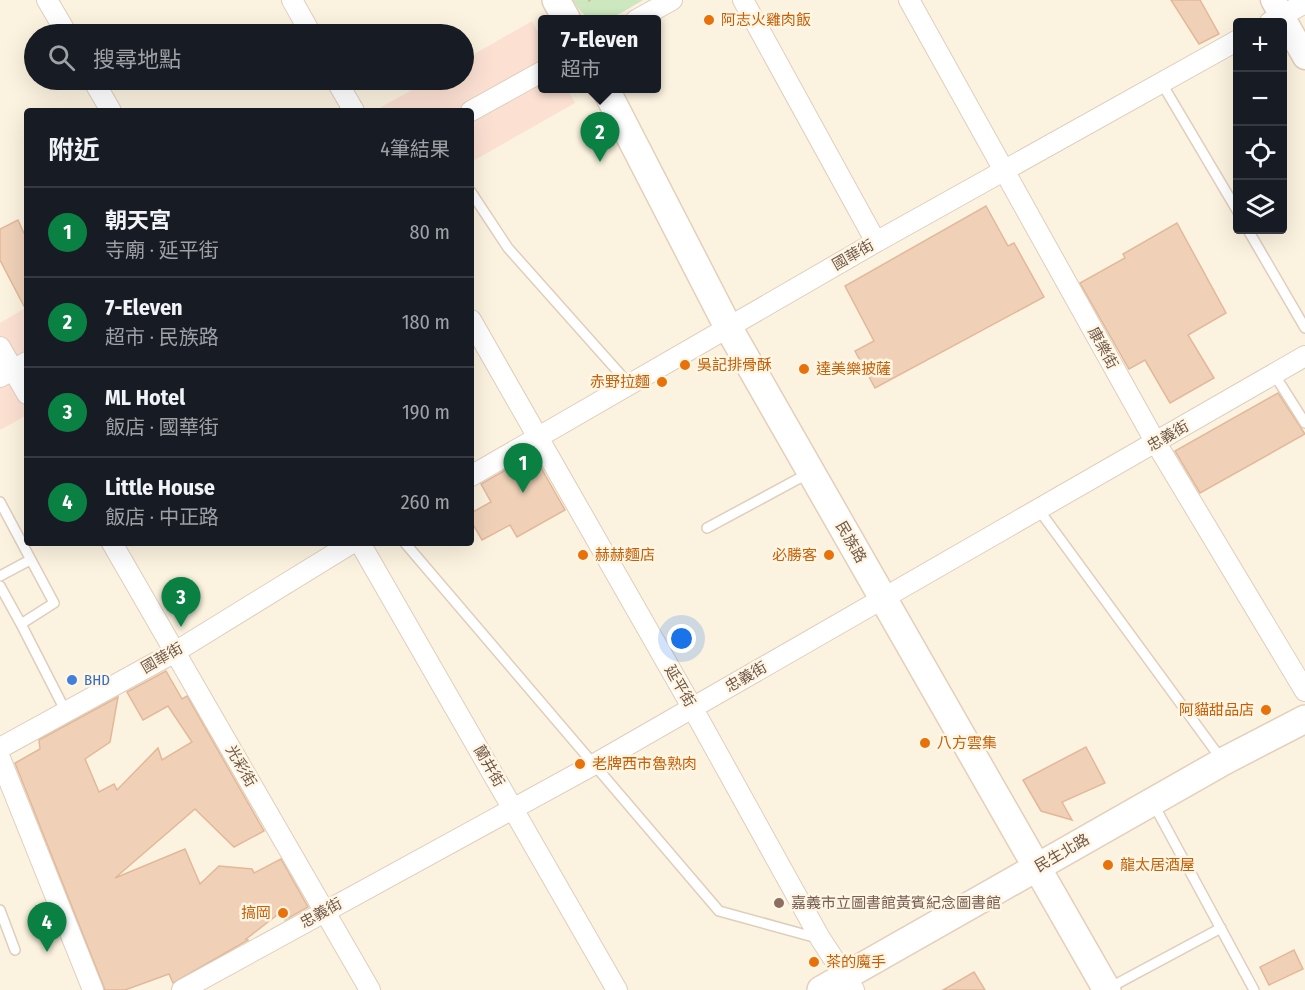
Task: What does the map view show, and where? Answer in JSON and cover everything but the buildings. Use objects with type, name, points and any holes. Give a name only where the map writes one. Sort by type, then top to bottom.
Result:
[{"type":"main road","points":[[556,0],[564,15]]},
{"type":"main road","name":"民族路","points":[[608,93],[728,327],[1107,990]]},
{"type":"main road","name":"民生北路","points":[[821,990],[850,983],[1038,867],[1224,761],[1305,719]]},
{"type":"street","points":[[47,0],[61,24]]},
{"type":"street","points":[[292,0],[305,24]]},
{"type":"street","points":[[645,15],[672,0]]},
{"type":"street","points":[[743,0],[876,242]]},
{"type":"street","name":"康樂街","points":[[909,0],[1156,443],[1305,690]]},
{"type":"street","points":[[1305,3],[1275,13],[1305,57]]},
{"type":"street","name":"國華街","points":[[474,474],[876,242],[1233,43]]},
{"type":"street","points":[[474,109],[538,74]]},
{"type":"street","points":[[99,90],[109,108]]},
{"type":"street","points":[[342,90],[352,108]]},
{"type":"street","name":"延平街","points":[[474,325],[692,707],[820,938],[850,983]]},
{"type":"street","points":[[0,347],[24,389]]},
{"type":"street","name":"忠義街","points":[[182,990],[593,765],[1305,356]]},
{"type":"street","name":"光彩街","points":[[114,546],[370,990]]},
{"type":"street","name":"國華街","points":[[0,748],[175,652],[347,546]]},
{"type":"street","name":"蘭井街","points":[[362,546],[617,990]]},
{"type":"street","points":[[0,758],[93,990]]},
{"type":"lane","points":[[1161,82],[1233,204]]},
{"type":"lane","points":[[474,197],[508,248],[629,384]]},
{"type":"lane","points":[[1250,234],[1305,328]]},
{"type":"lane","points":[[1274,374],[1305,423]]},
{"type":"lane","points":[[706,528],[811,472]]},
{"type":"lane","points":[[0,502],[4,521],[23,538]]},
{"type":"lane","points":[[1039,510],[1224,761]]},
{"type":"lane","points":[[21,624],[54,603],[30,560],[26,546]]},
{"type":"lane","points":[[408,546],[719,911],[820,938]]},
{"type":"lane","points":[[0,576],[30,560]]},
{"type":"lane","points":[[0,586],[66,712]]},
{"type":"lane","points":[[1152,802],[1254,990]]},
{"type":"lane","points":[[0,910],[15,951]]},
{"type":"lane","points":[[1107,990],[1221,928]]},
{"type":"path","points":[[589,0],[592,5]]},
{"type":"shaded area","points":[[532,21],[538,32],[538,93],[569,93],[575,103],[474,160],[474,108],[379,108],[412,90],[474,90],[474,54]]},
{"type":"shaded area","points":[[24,309],[24,417],[0,430],[0,323]]},
{"type":"green space","points":[[573,0],[643,0],[616,15],[585,15]]},
{"type":"place","name":"阿志火雞肉飯","points":[[709,20]]},
{"type":"place","name":"7-Eleven","points":[[600,162]]},
{"type":"place","name":"吳記排骨酥","points":[[685,365]]},
{"type":"place","name":"達美樂披薩","points":[[804,369]]},
{"type":"place","name":"赤野拉麵","points":[[662,382]]},
{"type":"place","name":"朝天宮","points":[[523,493]]},
{"type":"place","name":"赫赫麵店","points":[[583,555]]},
{"type":"place","name":"必勝客","points":[[829,555]]},
{"type":"place","name":"ML Hotel","points":[[181,627]]},
{"type":"place","name":"BHD","points":[[72,680]]},
{"type":"place","name":"阿貓甜品店","points":[[1266,710]]},
{"type":"place","name":"八方雲集","points":[[925,743]]},
{"type":"place","name":"老牌西市魯熟肉","points":[[580,764]]},
{"type":"place","name":"龍太居酒屋","points":[[1108,865]]},
{"type":"place","name":"嘉義市立圖書館黃賓紀念圖書館","points":[[779,903]]},
{"type":"place","name":"搞岡","points":[[283,913]]},
{"type":"place","name":"Little House","points":[[47,952]]},
{"type":"place","name":"茶的魔手","points":[[814,962]]}]
